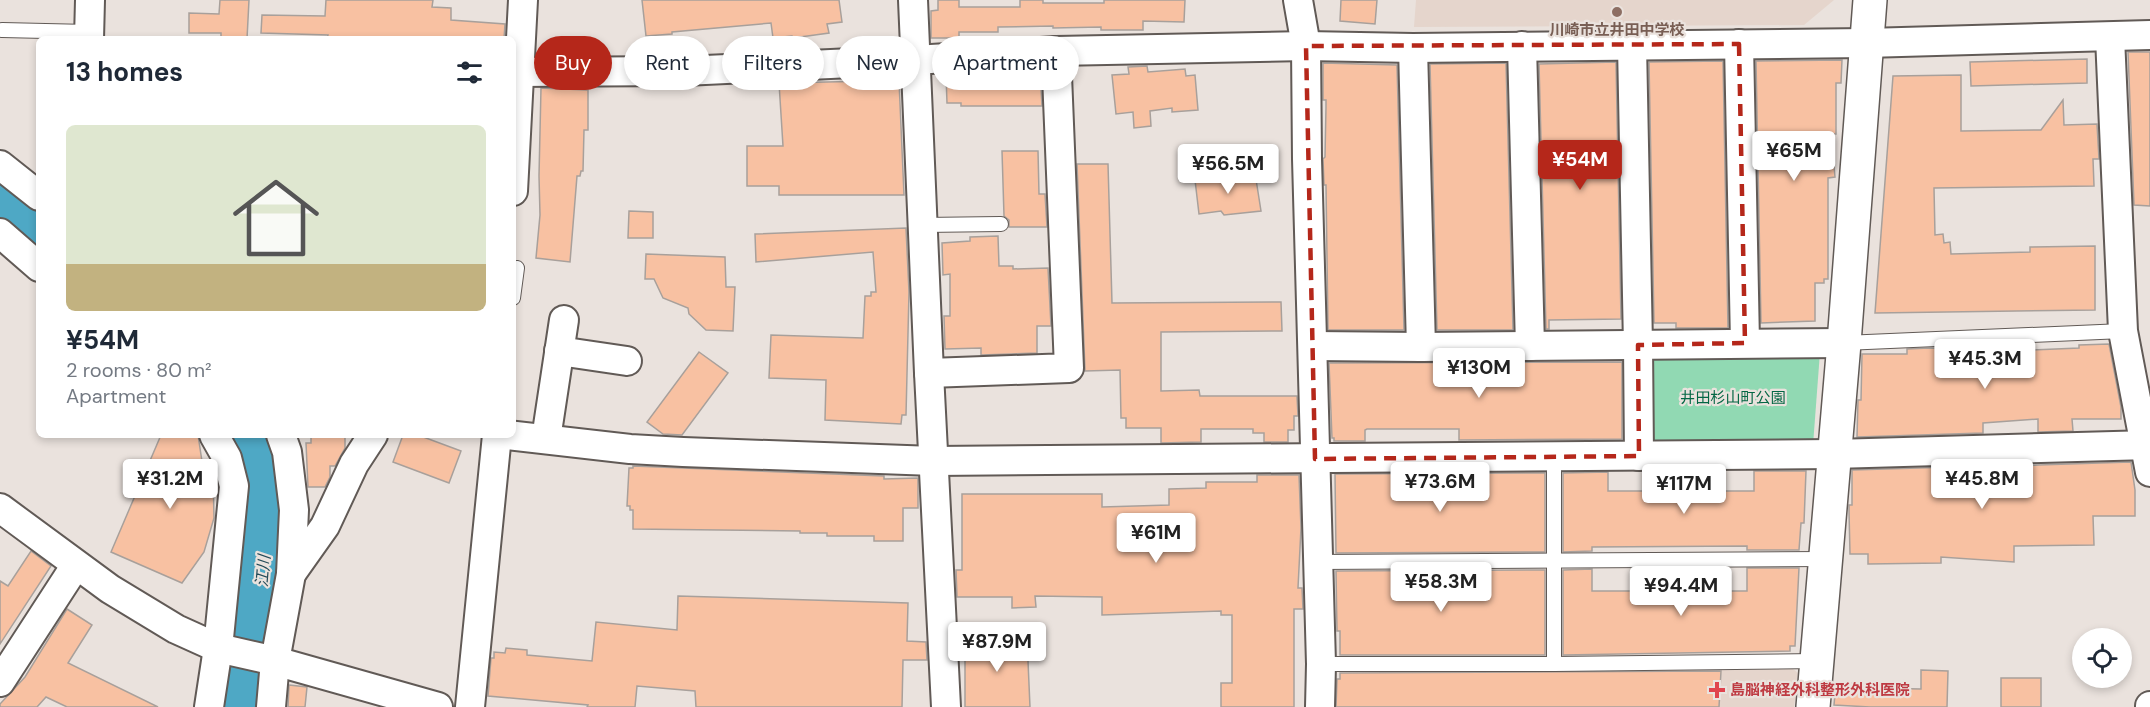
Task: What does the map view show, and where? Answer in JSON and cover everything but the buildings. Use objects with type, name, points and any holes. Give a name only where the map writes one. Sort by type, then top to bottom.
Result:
[{"type":"street","points":[[89,35],[90,0]]},
{"type":"street","points":[[523,0],[516,72],[684,71],[836,64]]},
{"type":"street","points":[[913,0],[914,36]]},
{"type":"street","points":[[1298,0],[1306,46],[1320,707]]},
{"type":"street","points":[[1813,707],[1870,0]]},
{"type":"street","points":[[1079,51],[1306,46],[1413,48],[1866,43],[2150,35]]},
{"type":"street","points":[[2110,37],[2123,332],[2148,445],[2150,472]]},
{"type":"street","points":[[1739,44],[1745,343]]},
{"type":"street","points":[[1522,45],[1530,346]]},
{"type":"street","points":[[1632,45],[1639,456]]},
{"type":"street","points":[[1413,48],[1421,347]]},
{"type":"street","points":[[916,90],[928,374],[946,707]]},
{"type":"street","points":[[928,374],[1069,368],[1058,90]]},
{"type":"street","points":[[0,165],[36,194]]},
{"type":"street","points":[[0,233],[36,264]]},
{"type":"street","points":[[546,439],[564,320]]},
{"type":"street","points":[[1313,346],[1844,343]]},
{"type":"street","points":[[559,351],[627,361]]},
{"type":"street","points":[[516,436],[630,449],[934,461],[1834,454],[2148,445]]},
{"type":"street","points":[[209,707],[218,648],[234,486],[227,458],[215,438]]},
{"type":"street","points":[[271,707],[275,661],[291,574],[294,510],[287,452],[282,438]]},
{"type":"street","points":[[291,574],[325,526],[354,464],[371,438]]},
{"type":"street","points":[[470,707],[497,438]]},
{"type":"street","points":[[0,508],[110,590],[176,629],[218,648],[275,661],[438,707]]},
{"type":"street","points":[[0,682],[76,565]]},
{"type":"lane","points":[[2,30],[89,35]]},
{"type":"lane","points":[[923,225],[1001,225]]},
{"type":"lane","points":[[516,276],[517,268]]},
{"type":"lane","points":[[1844,343],[2123,332]]},
{"type":"lane","points":[[1554,457],[1554,664]]},
{"type":"lane","points":[[1317,562],[1826,560]]},
{"type":"lane","points":[[1320,664],[1816,662]]},
{"type":"highlighted area","points":[[1739,44],[1745,343],[1638,345],[1639,456],[1315,459],[1306,46]]},
{"type":"shaded area","name":"川崎市立井田中学校","points":[[1416,0],[1834,0],[1804,25],[1414,27]]},
{"type":"shaded area","name":"島脳神経外科整形外科医院","points":[[1793,669],[1798,673],[1794,707],[1638,707],[1639,671]]},
{"type":"green space","name":"井田杉山町公園","points":[[1656,352],[1820,352],[1813,445],[1657,445],[1647,435],[1646,363]]},
{"type":"waterway","name":"江川","points":[[0,195],[36,224]]},
{"type":"waterway","name":"江川","points":[[239,707],[257,622],[264,566],[264,509],[257,457],[251,438]]},
{"type":"place","name":"川崎市立井田中学校","points":[[1617,12]]},
{"type":"place","name":"島脳神経外科整形外科医院","points":[[1717,690]]}]
